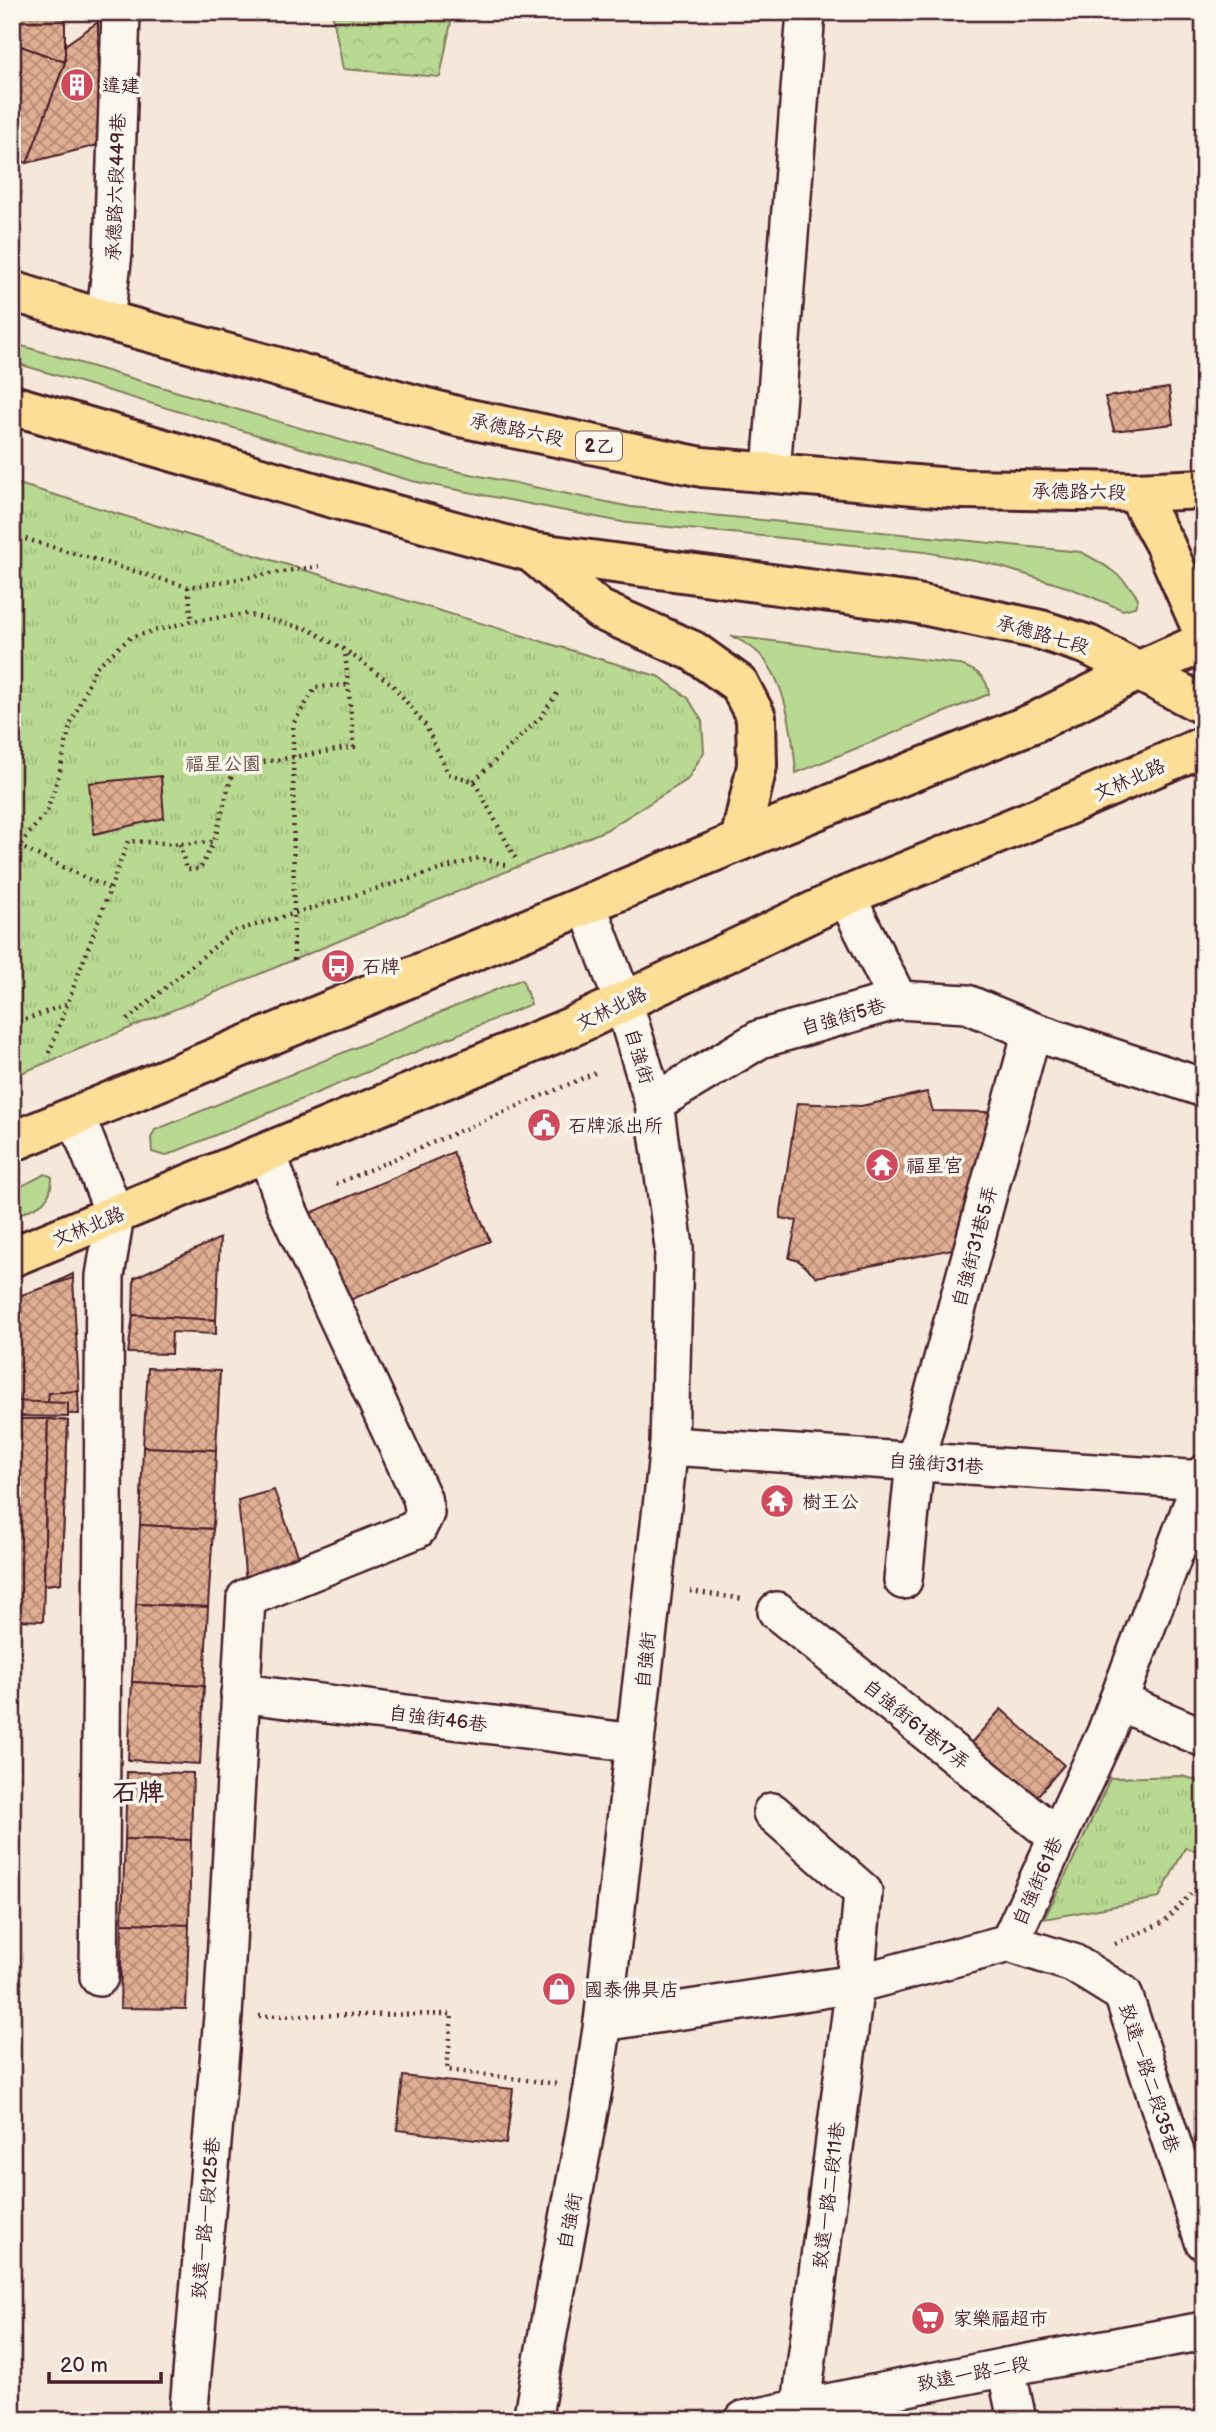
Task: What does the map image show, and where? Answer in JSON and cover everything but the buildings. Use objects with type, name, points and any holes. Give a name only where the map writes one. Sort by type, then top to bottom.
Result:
[{"type":"main road","name":"承德路六段","points":[[12,292],[460,417],[702,467],[963,489],[1136,492],[1204,489]]},
{"type":"main road","points":[[12,405],[531,552],[600,610],[693,651],[739,684],[756,717],[757,754],[757,766],[740,841]]},
{"type":"main road","points":[[1136,492],[1165,545],[1204,634]]},
{"type":"main road","name":"承德路七段","points":[[531,552],[913,603],[1041,630],[1088,645],[1204,705]]},
{"type":"main road","points":[[12,1142],[1033,723],[1204,642]]},
{"type":"main road","name":"文林北路","points":[[12,1257],[571,1027],[846,896],[1204,746]]},
{"type":"street","name":"承德路六段449巷","points":[[105,320],[113,253],[121,12]]},
{"type":"street","points":[[771,472],[806,12]]},
{"type":"street","points":[[846,896],[898,1000]]},
{"type":"street","name":"自強街","points":[[532,2420],[603,2022],[669,1446],[674,1247],[654,1103],[623,1001],[587,905]]},
{"type":"street","name":"自強街5巷","points":[[654,1103],[760,1039],[898,1000],[967,1004],[1032,1031],[1204,1088]]},
{"type":"street","name":"自強街31巷5弄","points":[[902,1580],[915,1462],[1032,1031]]},
{"type":"street","points":[[76,1117],[115,1215],[105,1276],[99,1977]]},
{"type":"street","points":[[223,2016],[246,1598],[417,1529],[425,1514],[422,1498],[285,1204],[267,1152]]},
{"type":"street","name":"自強街31巷","points":[[669,1446],[1203,1478]]},
{"type":"street","name":"自強街61巷","points":[[603,2022],[855,1984],[1009,1943],[1106,1733],[1203,1478]]},
{"type":"street","name":"自強街61巷17弄","points":[[777,1611],[1057,1837]]},
{"type":"street","name":"自強街46巷","points":[[240,1693],[635,1743]]},
{"type":"street","points":[[1118,1701],[1204,1738]]},
{"type":"street","name":"致遠一路二段11巷","points":[[772,1812],[863,1892],[855,1984],[792,2413]]},
{"type":"street","name":"致遠一路二段35巷","points":[[1009,1943],[1073,1963],[1123,1994],[1204,2241]]},
{"type":"street","name":"致遠一路一段125巷","points":[[188,2420],[223,2016]]},
{"type":"street","name":"致遠一路二段","points":[[744,2420],[792,2413],[1006,2367],[1204,2331]]},
{"type":"street","points":[[1006,2367],[1017,2420]]},
{"type":"path","points":[[12,535],[188,587],[319,566]]},
{"type":"path","points":[[188,587],[192,621]]},
{"type":"path","points":[[12,855],[47,811],[61,771],[70,726],[95,668],[131,637],[192,621],[247,614],[308,629],[345,650],[392,684],[426,726],[449,774],[474,781],[517,861]]},
{"type":"path","points":[[180,844],[186,869],[200,869],[214,842],[234,766],[354,747],[345,650]]},
{"type":"path","points":[[294,960],[293,724],[316,687],[348,685]]},
{"type":"path","points":[[474,781],[541,717],[558,692]]},
{"type":"path","points":[[49,1053],[128,841],[180,844],[214,842]]},
{"type":"path","points":[[12,843],[110,889]]},
{"type":"path","points":[[127,1020],[233,932],[479,858],[506,865]]},
{"type":"path","points":[[12,1025],[67,1004]]},
{"type":"path","points":[[336,1184],[595,1073]]},
{"type":"path","points":[[653,1586],[755,1600],[777,1611]]},
{"type":"path","points":[[1073,1963],[1164,1922],[1204,1880]]},
{"type":"path","points":[[223,2016],[452,2014],[447,2070],[593,2088]]},
{"type":"green space","points":[[332,12],[453,12],[440,77],[343,69]]},
{"type":"green space","points":[[12,343],[422,464],[631,507],[1081,552],[1113,571],[1138,598],[1135,607],[1123,610],[1070,588],[991,564],[925,552],[627,523],[412,481],[12,362]]},
{"type":"green space","name":"福星公園","points":[[12,482],[660,677],[688,698],[702,721],[704,752],[687,780],[606,830],[12,1077]]},
{"type":"green space","points":[[731,636],[958,664],[979,674],[986,682],[989,694],[796,773],[790,724],[774,675],[766,661],[755,650]]},
{"type":"green space","points":[[522,979],[531,1004],[165,1156],[152,1152],[151,1138],[155,1130]]},
{"type":"green space","points":[[45,1174],[52,1177],[45,1200],[35,1208],[12,1217],[12,1191]]},
{"type":"green space","points":[[1182,1776],[1204,1782],[1204,1853],[1185,1848],[1159,1898],[1044,1919],[1110,1778]]},
{"type":"place","name":"違建","points":[[77,85]]},
{"type":"place","name":"石牌","points":[[338,966]]},
{"type":"place","name":"石牌派出所","points":[[544,1125]]},
{"type":"place","name":"福星宮","points":[[882,1165]]},
{"type":"place","name":"樹王公","points":[[777,1501]]},
{"type":"place","name":"國泰佛具店","points":[[559,1989]]},
{"type":"place","name":"家樂福超市","points":[[928,2318]]},
{"type":"district","name":"石牌","points":[[138,1792]]}]
